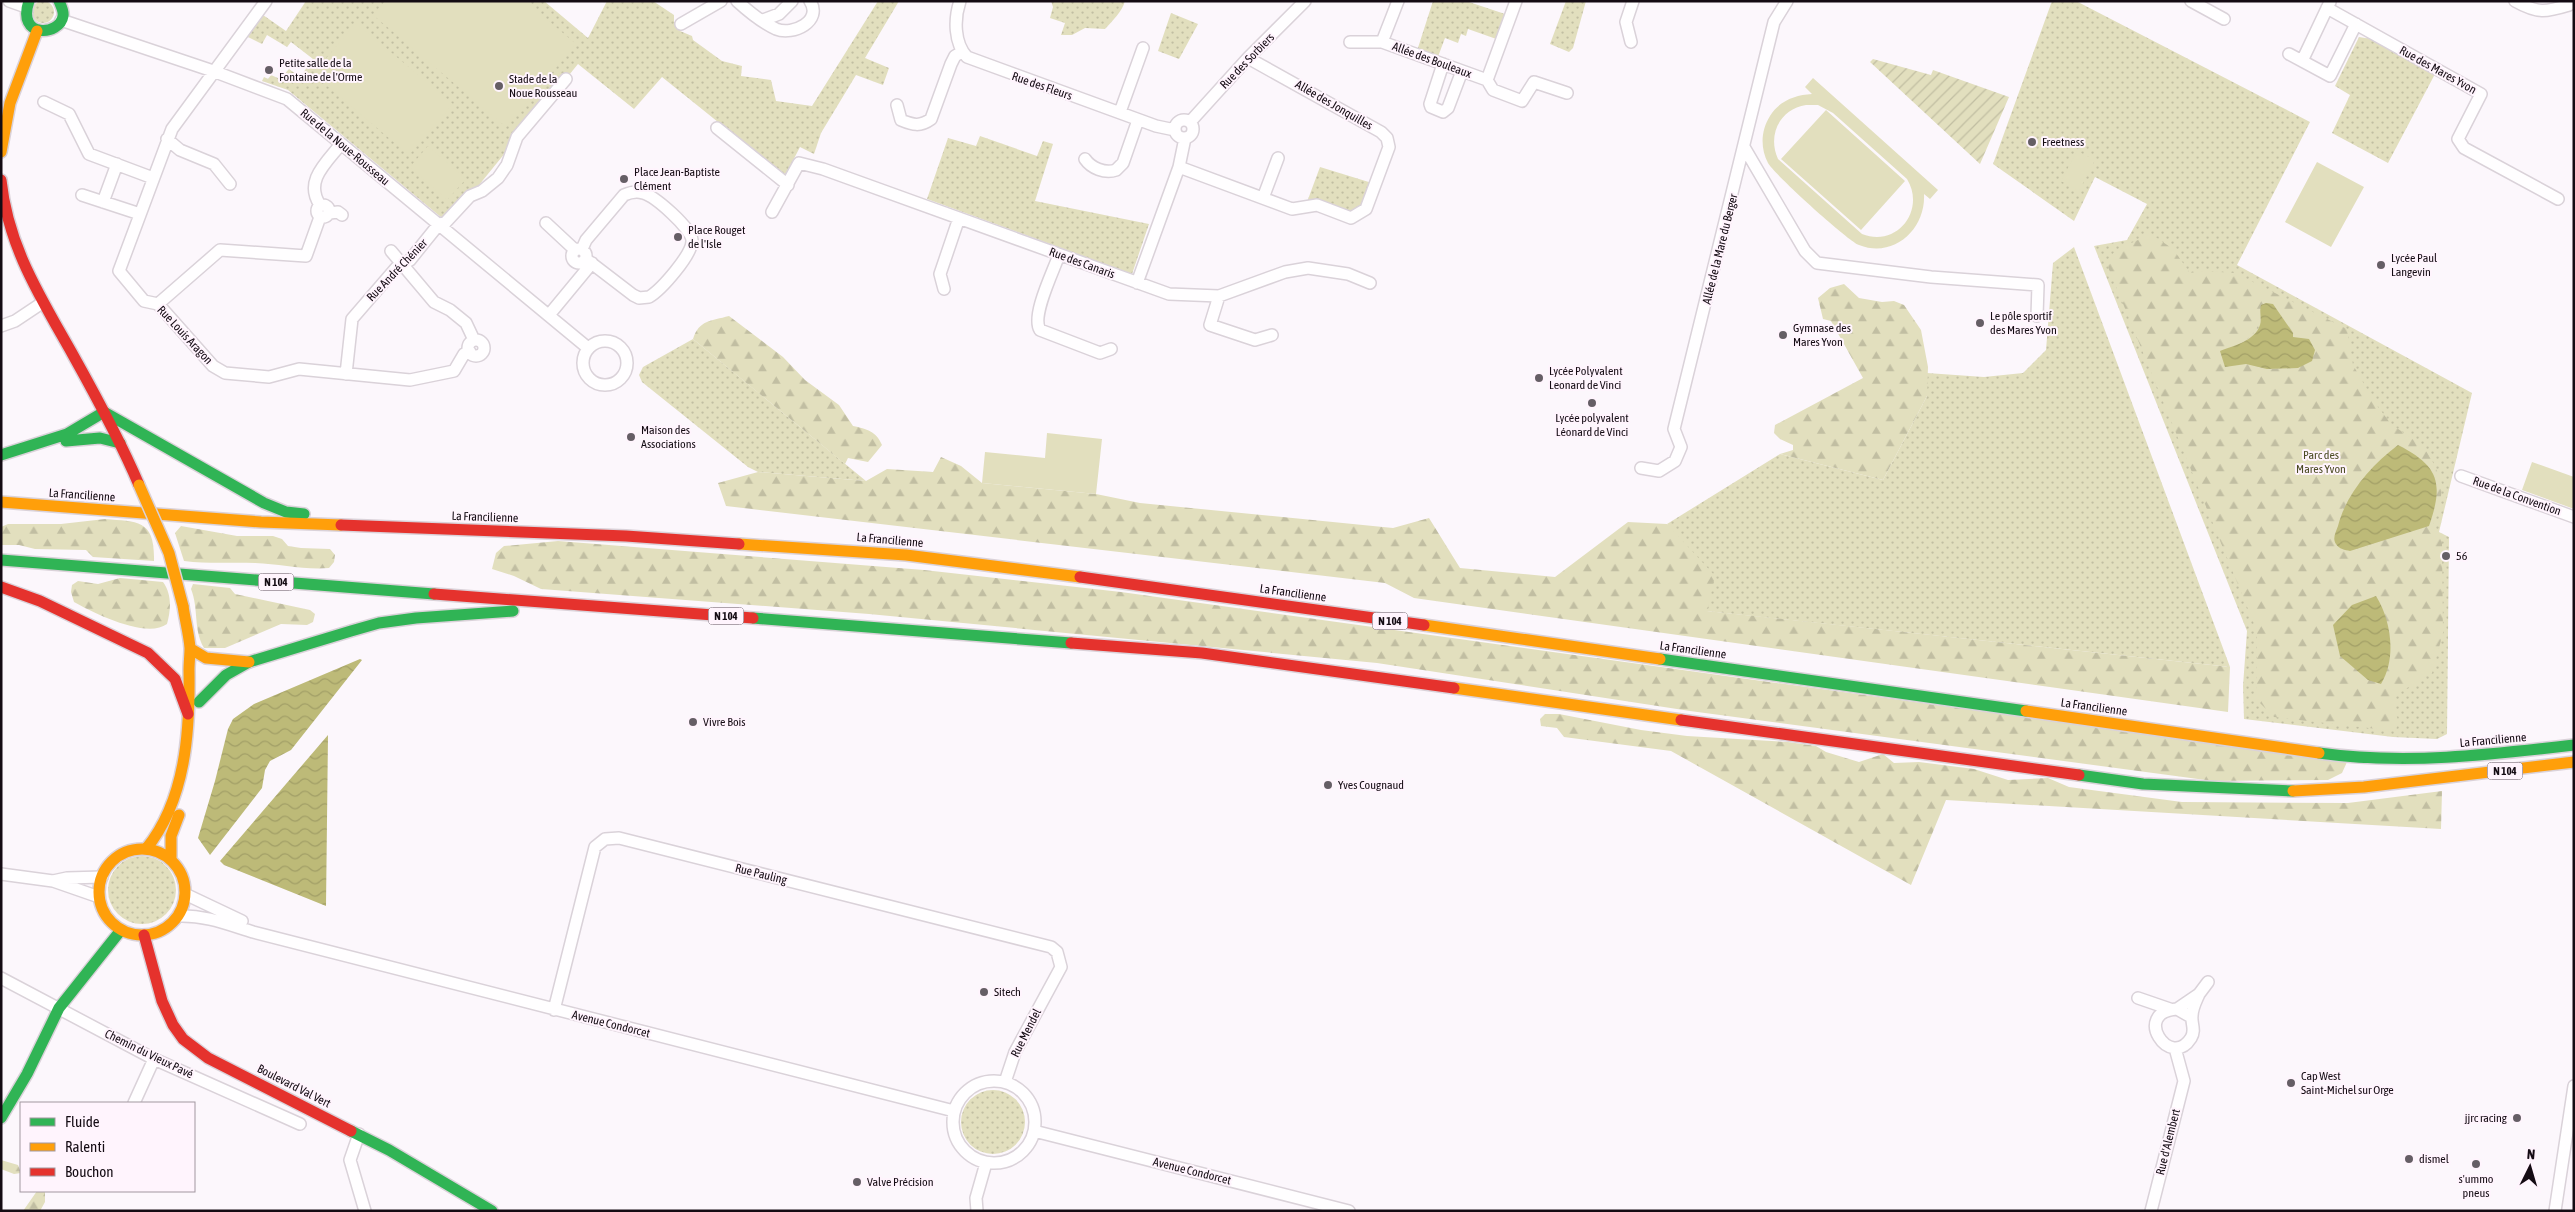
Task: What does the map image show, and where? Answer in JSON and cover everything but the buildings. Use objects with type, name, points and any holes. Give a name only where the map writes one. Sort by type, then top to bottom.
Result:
[{"type":"main road","points":[[27,4],[27,21],[40,31],[55,28],[61,20],[62,10],[59,1]]},
{"type":"main road","points":[[1,152],[6,101],[40,31]]},
{"type":"main road","points":[[1,180],[10,230],[23,267],[127,456],[169,553],[183,606],[190,649],[188,714],[182,760],[170,812],[159,835],[146,849]]},
{"type":"main road","points":[[104,412],[264,503],[286,512],[318,516],[336,526]]},
{"type":"main road","points":[[1,455],[48,442],[81,429],[104,412]]},
{"type":"main road","points":[[48,442],[97,437],[109,438],[120,443]]},
{"type":"main road","points":[[127,456],[135,442],[149,439]]},
{"type":"main road","name":"La Francilienne","points":[[1,502],[261,522],[626,536],[906,555],[1125,583],[2348,757],[2390,760],[2438,758],[2574,745]]},
{"type":"main road","name":"N 104","points":[[1,560],[1202,653],[2151,785],[2247,791],[2364,787],[2574,762]]},
{"type":"main road","points":[[1,586],[40,601],[148,653],[163,664],[177,679],[188,714]]},
{"type":"main road","points":[[199,702],[226,676],[249,662],[379,624],[456,614],[531,611],[551,602]]},
{"type":"main road","points":[[190,649],[206,658],[249,662]]},
{"type":"main road","points":[[170,859],[171,836],[189,778],[199,702],[197,661],[190,649]]},
{"type":"main road","points":[[146,849],[159,852],[170,859],[179,869],[184,881],[185,894],[178,916],[169,926],[158,932],[144,935],[121,930],[111,922],[103,911],[99,897],[102,877],[110,862],[120,854],[146,849]]},
{"type":"main road","points":[[1,1118],[28,1074],[59,1008],[121,930]]},
{"type":"main road","name":"Boulevard Val Vert","points":[[144,935],[156,980],[170,1019],[181,1037],[208,1058],[359,1134],[492,1211]]},
{"type":"street","points":[[8,1],[27,4]]},
{"type":"street","name":"Rue Louis Aragon","points":[[266,1],[178,119],[167,140],[119,271],[144,301],[158,304],[213,366],[225,372],[269,378],[300,369],[410,380],[454,371],[464,354],[470,352],[478,356],[484,348],[483,343],[474,340],[466,323],[450,310],[434,302],[402,265]]},
{"type":"street","points":[[681,24],[720,1]]},
{"type":"street","points":[[737,1],[775,29],[783,31],[799,28],[813,17],[814,10],[810,1]]},
{"type":"street","points":[[763,20],[779,14],[792,1]]},
{"type":"street","points":[[897,105],[901,120],[914,125],[925,123],[931,119],[951,64],[956,56],[962,52],[955,19],[960,1]]},
{"type":"street","name":"Rue des Sorbiers","points":[[1190,122],[1248,58],[1305,1]]},
{"type":"street","name":"Allée des Bouleaux","points":[[1382,42],[1398,1]]},
{"type":"street","name":"Allée des Bouleaux","points":[[1350,42],[1382,42],[1487,80],[1516,1]]},
{"type":"street","points":[[1630,42],[1626,22],[1634,1]]},
{"type":"street","name":"Allée de la Mare du Berger","points":[[1641,468],[1659,471],[1675,462],[1681,447],[1674,429],[1774,22],[1787,1]]},
{"type":"street","points":[[2190,1],[2212,6],[2224,19]]},
{"type":"street","points":[[2515,1],[2534,11],[2546,12],[2570,5]]},
{"type":"street","points":[[2302,61],[2328,5]]},
{"type":"street","name":"Rue des Mares Yvon","points":[[2328,5],[2356,24],[2481,94],[2458,139],[2464,148],[2558,199]]},
{"type":"street","name":"Rue de la Noue-Rousseau","points":[[61,20],[213,71],[286,99],[588,348]]},
{"type":"street","points":[[2289,54],[2330,76],[2356,24]]},
{"type":"street","points":[[1120,112],[1142,48]]},
{"type":"street","name":"Rue des Fleurs","points":[[962,52],[976,62],[1138,120],[1175,130]]},
{"type":"street","name":"Allée des Jonquilles","points":[[1179,167],[1292,209],[1317,205],[1351,218],[1366,210],[1389,147],[1387,138],[1382,132],[1248,58]]},
{"type":"street","points":[[1443,64],[1431,100],[1432,107],[1437,110],[1446,111],[1462,71]]},
{"type":"street","name":"Rue André Chénier","points":[[346,374],[352,319],[402,265],[410,260],[439,224],[445,223],[470,196],[482,191],[498,178],[507,165],[517,137],[566,79]]},
{"type":"street","points":[[1487,80],[1493,90],[1522,100],[1534,82],[1567,93]]},
{"type":"street","points":[[44,102],[70,114],[89,154],[153,178]]},
{"type":"street","points":[[1085,159],[1089,165],[1106,172],[1116,170],[1123,163],[1138,120]]},
{"type":"street","name":"Rue des Sorbiers","points":[[1175,130],[1181,120],[1190,122]]},
{"type":"street","name":"Rue des Sorbiers","points":[[1137,283],[1179,167],[1185,138],[1193,132],[1190,122]]},
{"type":"street","points":[[717,128],[788,185],[772,212]]},
{"type":"street","points":[[1175,130],[1179,137],[1185,138]]},
{"type":"street","points":[[167,140],[180,150],[214,164],[230,184]]},
{"type":"street","points":[[158,304],[220,250],[306,256],[323,212],[314,195],[316,177],[341,144]]},
{"type":"street","points":[[1744,148],[1805,251],[1817,263],[1931,277],[2038,285],[2037,316]]},
{"type":"street","points":[[1263,198],[1278,158]]},
{"type":"street","name":"Rue des Canaris","points":[[788,185],[799,163],[823,169],[1137,283],[1176,295],[1219,296],[1285,272],[1302,269],[1341,272],[1370,282]]},
{"type":"street","points":[[103,202],[117,164]]},
{"type":"street","points":[[546,223],[584,255],[632,295],[643,298],[654,295],[687,256],[692,243],[689,230],[659,204],[642,193],[624,194],[586,240],[584,255],[549,315]]},
{"type":"street","points":[[82,195],[140,214]]},
{"type":"street","points":[[323,212],[338,212],[342,215]]},
{"type":"street","points":[[944,289],[940,282],[940,274],[959,218]]},
{"type":"street","points":[[391,251],[402,265]]},
{"type":"street","points":[[1059,255],[1038,315],[1040,330],[1100,352],[1111,348]]},
{"type":"street","points":[[1219,296],[1210,325],[1255,340],[1272,335]]},
{"type":"street","points":[[1,326],[15,321],[42,303]]},
{"type":"street","name":"Rue de la Convention","points":[[2461,476],[2574,517]]},
{"type":"street","name":"Rue Pauling","points":[[554,1010],[594,847],[605,839],[620,838],[1051,947],[1057,952],[1061,967],[1052,985]]},
{"type":"street","points":[[1,874],[53,881],[99,897]]},
{"type":"street","points":[[53,881],[67,878],[102,877]]},
{"type":"street","name":"Avenue Condorcet","points":[[185,894],[268,934]]},
{"type":"street","name":"Avenue Condorcet","points":[[178,916],[198,915],[252,932],[268,934],[554,1010],[954,1111]]},
{"type":"street","name":"Chemin du Vieux Pavé","points":[[1,978],[154,1059],[300,1124]]},
{"type":"street","name":"Rue d'Alembert","points":[[2151,1211],[2184,1081],[2194,1026],[2191,1017],[2199,994],[2208,982]]},
{"type":"street","name":"Rue Mendel","points":[[1005,1082],[1014,1052],[1052,985]]},
{"type":"street","name":"Rue d'Alembert","points":[[2156,1022],[2164,1012],[2199,994]]},
{"type":"street","points":[[2191,1017],[2138,998],[2156,1022],[2155,1028],[2159,1040],[2164,1044],[2175,1048],[2187,1043],[2191,1039]]},
{"type":"street","name":"Rue d'Alembert","points":[[2175,1048],[2184,1073]]},
{"type":"street","points":[[134,1102],[154,1059]]},
{"type":"street","points":[[992,1081],[1005,1082],[1025,1096],[1032,1106],[1035,1118],[1034,1130],[1030,1142],[1022,1152],[1005,1161],[986,1163],[968,1154],[956,1138],[952,1125],[954,1111],[959,1099],[968,1090],[979,1084],[992,1081]]},
{"type":"street","points":[[2555,1211],[2569,1148],[2574,1086]]},
{"type":"street","name":"Avenue Condorcet","points":[[1034,1130],[1349,1211]]},
{"type":"street","points":[[359,1134],[350,1160],[365,1211]]},
{"type":"street","points":[[977,1211],[976,1198],[986,1163]]},
{"type":"green space","points":[[39,1],[47,1],[54,8],[54,16],[47,23],[39,23],[32,16],[32,8]]},
{"type":"green space","points":[[306,1],[544,1],[588,38],[607,1],[653,1],[674,15],[674,22],[681,24],[680,31],[692,36],[693,40],[722,61],[742,66],[741,76],[771,80],[776,101],[812,106],[878,1],[899,1],[865,58],[889,68],[883,85],[856,75],[821,133],[814,154],[800,147],[785,176],[662,77],[634,109],[578,64],[470,196],[442,218],[288,90],[262,81],[264,77],[268,79],[271,75],[280,79],[289,69],[300,77],[313,59],[291,42],[287,47],[267,35],[262,44],[248,37],[263,15],[286,31]]},
{"type":"green space","name":"Stade de la Noue Rousseau","points":[[385,1],[525,1],[576,44],[506,127],[373,15]]},
{"type":"green space","points":[[1051,1],[1125,1],[1119,12],[1105,29],[1085,28],[1072,35],[1061,35],[1065,23],[1050,18],[1053,7]]},
{"type":"green space","points":[[1433,1],[1466,1],[1511,16],[1502,41],[1468,29],[1466,36],[1461,34],[1458,43],[1445,38],[1436,62],[1416,54]]},
{"type":"green space","points":[[1566,1],[1586,1],[1573,48],[1569,52],[1550,44]]},
{"type":"green space","name":"Parc des Mares Yvon","points":[[2052,1],[2076,1],[2310,122],[2237,265],[2472,393],[2439,532],[2449,537],[2447,734],[2437,739],[2393,737],[2244,719],[2243,686],[2247,631],[2094,246],[2127,240],[2147,204],[2095,177],[2074,221],[1993,164]]},
{"type":"green space","points":[[1171,13],[1198,24],[1179,59],[1158,51]]},
{"type":"green space","points":[[356,23],[453,104],[409,155],[313,74]]},
{"type":"green space","points":[[2359,37],[2371,39],[2435,74],[2388,163],[2332,133],[2350,95],[2335,86]]},
{"type":"green space","points":[[1873,59],[1931,75],[1933,70],[2009,97],[1980,164],[1870,62]]},
{"type":"green space","points":[[1813,78],[1938,190],[1930,199],[1924,194],[1920,219],[1905,238],[1884,248],[1859,245],[1827,220],[1768,163],[1763,145],[1763,133],[1767,121],[1778,106],[1788,100],[1812,94],[1805,87]],"holes":[[[1818,105],[1833,113],[1907,179],[1912,191],[1913,203],[1905,223],[1897,231],[1886,236],[1875,237],[1862,234],[1778,159],[1774,141],[1778,124],[1789,112],[1797,107]]]},
{"type":"green space","points":[[1826,110],[1905,181],[1861,230],[1781,159]]},
{"type":"green space","points":[[980,136],[1037,156],[1043,141],[1053,144],[1035,201],[1149,224],[1132,274],[927,199],[948,138],[976,146]]},
{"type":"green space","points":[[428,146],[466,179],[447,200],[410,167]]},
{"type":"green space","points":[[2077,151],[2095,160],[2079,191],[2061,181]]},
{"type":"green space","points":[[2317,162],[2364,187],[2331,247],[2285,222]]},
{"type":"green space","points":[[1320,167],[1372,183],[1363,207],[1351,213],[1307,202]]},
{"type":"green space","points":[[2151,234],[2173,249],[2190,273],[2203,271],[2235,273],[2347,329],[2353,365],[2375,403],[2391,424],[2424,447],[2435,466],[2442,484],[2440,508],[2433,525],[2442,542],[2443,633],[2432,673],[2397,694],[2393,707],[2399,722],[2395,731],[2274,717],[2256,699],[2257,631],[2106,262],[2116,250]],"holes":[[[2266,303],[2274,305],[2293,337],[2298,368],[2267,369],[2246,364],[2239,345],[2256,330],[2260,310]],[[2342,508],[2380,543],[2350,551]]]},
{"type":"green space","points":[[2074,247],[2230,667],[1706,611],[1667,524],[1780,454],[1883,480],[1927,396],[1927,373],[1984,377],[2023,373],[2046,350],[2053,263]]},
{"type":"green space","points":[[1844,284],[1859,298],[1882,302],[1894,301],[1904,305],[1921,330],[1928,367],[1927,396],[1883,480],[1780,454],[1793,450],[1793,445],[1780,439],[1774,433],[1775,425],[1863,378],[1831,321],[1823,319],[1818,298],[1830,288]]},
{"type":"green space","points":[[729,316],[783,357],[805,380],[839,405],[853,426],[867,430],[880,440],[882,445],[868,462],[848,458],[845,464],[693,339],[699,328],[706,322]]},
{"type":"green space","points":[[693,339],[866,481],[758,472],[748,467],[642,382],[639,375],[643,367]]},
{"type":"green space","points":[[1047,433],[1102,439],[1096,494],[982,483],[985,452],[1045,458]]},
{"type":"green space","points":[[941,457],[961,466],[982,483],[1096,494],[1140,503],[1393,528],[1429,518],[1460,568],[1555,577],[1628,522],[1667,524],[1715,576],[1707,611],[2230,667],[2228,712],[1414,598],[1385,583],[726,506],[718,483],[758,472],[866,481],[887,469],[933,472]]},
{"type":"green space","points":[[2532,462],[2574,477],[2574,509],[2522,490]]},
{"type":"green space","points":[[105,519],[135,523],[142,525],[148,530],[154,547],[154,561],[93,557],[86,550],[35,549],[19,545],[1,545],[1,527],[8,524],[61,524]]},
{"type":"green space","points":[[181,526],[237,536],[273,536],[282,539],[288,546],[330,549],[335,555],[334,562],[329,568],[301,568],[255,563],[184,561],[175,533]]},
{"type":"green space","points":[[558,541],[924,570],[1121,592],[2347,762],[2342,773],[2328,780],[2213,781],[1690,711],[1377,663],[869,614],[541,589],[514,576],[492,569],[496,553],[504,546]]},
{"type":"green space","points":[[120,578],[163,582],[170,602],[167,624],[158,628],[147,629],[134,627],[95,613],[74,602],[71,592],[72,585],[78,581],[98,584]]},
{"type":"green space","points":[[193,584],[230,588],[235,594],[310,610],[315,614],[313,622],[307,625],[281,624],[225,648],[204,648],[198,634],[195,604],[191,589]]},
{"type":"green space","points":[[1545,714],[1559,714],[1641,730],[1687,736],[1788,742],[1816,746],[1826,752],[1859,762],[1883,754],[1894,763],[1919,762],[1974,769],[2008,780],[2048,778],[2069,787],[2182,802],[2348,803],[2442,791],[2441,829],[1946,800],[1911,885],[1671,751],[1564,737],[1557,728],[1541,726],[1540,719]]},
{"type":"green space","points":[[142,856],[155,859],[166,866],[173,877],[176,890],[173,903],[166,914],[155,921],[142,924],[129,921],[118,914],[111,903],[108,890],[111,877],[118,866],[129,859]]},
{"type":"green space","points":[[993,1090],[1011,1096],[1019,1104],[1025,1122],[1019,1140],[1011,1148],[993,1154],[975,1148],[967,1140],[961,1122],[967,1104],[975,1096]]},
{"type":"green space","points":[[1,1160],[18,1165],[20,1173],[14,1174],[1,1169]]},
{"type":"green space","points":[[36,1192],[45,1192],[45,1202],[40,1211],[23,1211]]},
{"type":"water","points":[[2266,303],[2273,304],[2293,333],[2293,337],[2309,339],[2315,350],[2312,361],[2298,368],[2267,369],[2246,364],[2225,367],[2220,351],[2249,339],[2257,331],[2261,320],[2261,305]]},
{"type":"water","points":[[2398,445],[2422,460],[2434,477],[2437,487],[2436,498],[2429,526],[2350,551],[2340,548],[2337,546],[2334,537],[2347,502],[2361,481],[2378,462]]},
{"type":"water","points":[[2376,596],[2385,616],[2390,639],[2389,663],[2381,684],[2368,680],[2340,656],[2333,625],[2352,605]]},
{"type":"water","points":[[360,659],[362,660],[291,750],[270,761],[265,770],[262,788],[210,855],[198,838],[228,729],[233,719],[254,704]]},
{"type":"water","points":[[328,735],[326,906],[224,865],[220,861]]},
{"type":"traffic: fast","points":[[29,1],[28,22],[33,28],[40,30],[47,30],[60,23],[63,14],[59,1]]},
{"type":"traffic: fast","points":[[1,455],[67,434],[104,412],[264,503],[286,512],[304,514]]},
{"type":"traffic: fast","points":[[66,441],[100,438],[120,443]]},
{"type":"traffic: fast","points":[[1,560],[434,594]]},
{"type":"traffic: fast","points":[[199,702],[226,675],[249,662],[351,631],[379,623],[416,618],[513,611]]},
{"type":"traffic: fast","points":[[753,618],[1071,643]]},
{"type":"traffic: fast","points":[[1660,659],[2026,711]]},
{"type":"traffic: fast","points":[[2319,753],[2351,757],[2447,757],[2574,745]]},
{"type":"traffic: fast","points":[[2079,775],[2143,784],[2293,791]]},
{"type":"traffic: fast","points":[[1,1118],[27,1074],[59,1008],[121,930]]},
{"type":"traffic: fast","points":[[351,1131],[389,1150],[492,1211]]},
{"type":"traffic: slow","points":[[1,152],[10,103],[37,31]]},
{"type":"traffic: slow","points":[[139,485],[169,553],[183,606]]},
{"type":"traffic: slow","points":[[1,502],[261,522],[341,525]]},
{"type":"traffic: slow","points":[[739,544],[906,555],[1080,577]]},
{"type":"traffic: slow","points":[[146,849],[170,809],[183,764],[188,717],[190,648],[183,606]]},
{"type":"traffic: slow","points":[[1424,625],[1660,659]]},
{"type":"traffic: slow","points":[[191,649],[206,658],[249,662]]},
{"type":"traffic: slow","points":[[1454,688],[1681,720]]},
{"type":"traffic: slow","points":[[2026,711],[2319,753]]},
{"type":"traffic: slow","points":[[2293,791],[2364,787],[2574,762]]},
{"type":"traffic: slow","points":[[171,859],[171,836],[179,815]]},
{"type":"traffic: slow","points":[[142,849],[158,852],[166,856],[178,868],[182,876],[185,892],[182,908],[178,916],[166,928],[158,932],[142,935],[126,932],[118,928],[106,916],[102,908],[99,892],[102,876],[106,868],[118,856],[126,852],[142,849]]},
{"type":"traffic: jam","points":[[1,180],[5,204],[18,250],[49,313],[108,419],[139,485]]},
{"type":"traffic: jam","points":[[341,525],[626,536],[739,544]]},
{"type":"traffic: jam","points":[[1080,577],[1424,625]]},
{"type":"traffic: jam","points":[[1,587],[40,601],[148,653],[175,679],[188,714]]},
{"type":"traffic: jam","points":[[434,594],[753,618]]},
{"type":"traffic: jam","points":[[1071,643],[1202,653],[1454,688]]},
{"type":"traffic: jam","points":[[1681,720],[2079,775]]},
{"type":"traffic: jam","points":[[144,935],[162,1001],[173,1025],[183,1039],[208,1058],[351,1131]]},
{"type":"place","name":"Petite salle de la Fontaine de l'Orme","points":[[269,70]]},
{"type":"place","name":"Stade de la Noue Rousseau","points":[[499,86]]},
{"type":"place","name":"Freetness","points":[[2032,142]]},
{"type":"place","name":"Place Jean-Baptiste Clément","points":[[624,179]]},
{"type":"place","name":"Place Rouget de l'Isle","points":[[678,237]]},
{"type":"place","name":"Lycée Paul Langevin","points":[[2381,265]]},
{"type":"place","name":"Le pôle sportif des Mares Yvon","points":[[1980,323]]},
{"type":"place","name":"Gymnase des Mares Yvon","points":[[1783,335]]},
{"type":"place","name":"Lycée Polyvalent Leonard de Vinci","points":[[1539,378]]},
{"type":"place","name":"Lycée polyvalent Léonard de Vinci","points":[[1592,403]]},
{"type":"place","name":"Maison des Associations","points":[[631,437]]},
{"type":"place","name":"56","points":[[2446,556]]},
{"type":"place","name":"Vivre Bois","points":[[693,722]]},
{"type":"place","name":"Yves Cougnaud","points":[[1328,785]]},
{"type":"place","name":"Sitech","points":[[984,992]]},
{"type":"place","name":"Cap West Saint-Michel sur Orge","points":[[2291,1083]]},
{"type":"place","name":"jjrc racing","points":[[2517,1118]]},
{"type":"place","name":"dismel","points":[[2409,1159]]},
{"type":"place","name":"s'ummo pneus","points":[[2476,1164]]},
{"type":"place","name":"Valve Précision","points":[[857,1182]]}]
